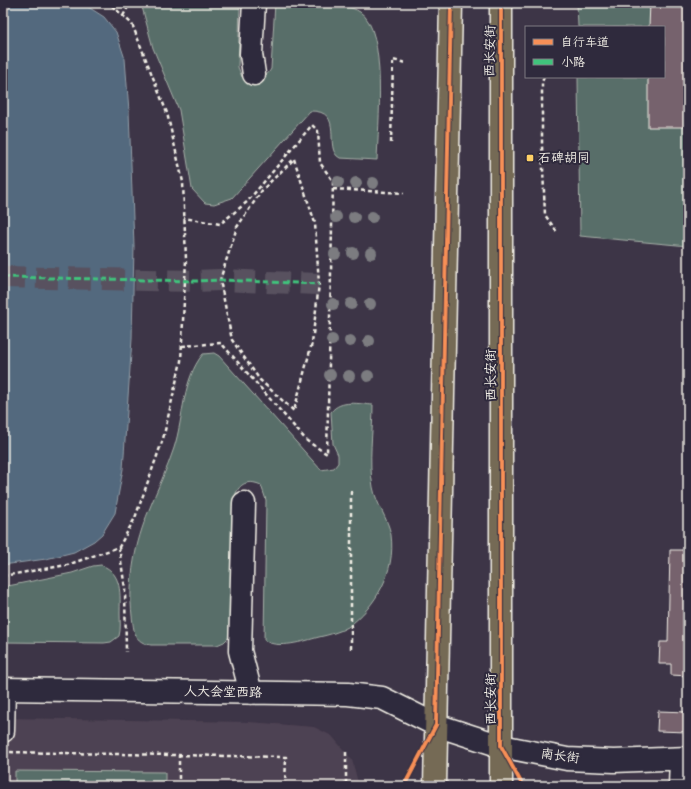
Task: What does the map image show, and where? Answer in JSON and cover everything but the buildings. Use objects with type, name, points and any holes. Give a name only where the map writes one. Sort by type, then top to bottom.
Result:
[{"type":"highway","points":[[435,786],[451,3]]},
{"type":"highway","name":"西长安街","points":[[501,3],[501,786]]},
{"type":"street","points":[[254,3],[251,54],[254,74]]},
{"type":"street","points":[[244,503],[240,651],[251,693]]},
{"type":"street","points":[[3,731],[4,689]]},
{"type":"street","name":"人大会堂西路","points":[[4,689],[348,694],[382,698],[436,725]]},
{"type":"street","name":"南长街","points":[[436,725],[502,746],[567,759],[614,761],[684,759]]},
{"type":"street","points":[[680,786],[684,759]]},
{"type":"path","points":[[109,3],[132,24],[167,113],[183,182],[186,260],[181,361],[163,439],[135,518],[119,547],[125,589],[126,652]]},
{"type":"path","points":[[123,16],[130,3]]},
{"type":"path","points":[[391,142],[393,60],[406,63]]},
{"type":"path","points":[[544,78],[542,82],[542,146],[544,215],[558,232]]},
{"type":"path","points":[[182,346],[220,343],[307,441],[326,454],[333,181],[320,163],[318,131],[312,125],[248,202],[220,224],[184,218]]},
{"type":"path","points":[[294,159],[314,223],[319,284],[312,343],[294,411],[260,380],[232,340],[220,280],[237,227],[263,188],[294,159]]},
{"type":"path","points":[[333,189],[404,192]]},
{"type":"path","points":[[351,492],[351,649]]},
{"type":"path","points":[[3,576],[67,565],[119,547]]},
{"type":"path","points":[[3,752],[286,757],[285,786]]},
{"type":"path","points":[[346,752],[346,786]]},
{"type":"path","points":[[179,755],[179,786]]},
{"type":"shaded area","points":[[3,718],[249,722],[314,727],[332,736],[352,760],[359,786],[3,786]]},
{"type":"green space","points":[[141,3],[240,3],[238,67],[242,77],[254,80],[262,78],[271,69],[275,3],[331,4],[352,8],[360,12],[369,22],[375,38],[378,58],[379,103],[377,160],[340,158],[335,153],[333,147],[331,123],[321,112],[310,111],[232,198],[214,204],[205,203],[192,189],[179,110],[153,48]]},
{"type":"green space","points":[[577,3],[688,3],[688,246],[580,236],[578,78],[665,78],[665,26],[578,26]]},
{"type":"green space","points":[[214,353],[219,356],[321,470],[334,468],[338,463],[338,455],[333,444],[331,412],[340,405],[350,403],[373,405],[371,457],[373,487],[391,535],[392,549],[387,575],[382,587],[367,609],[358,619],[345,629],[291,644],[276,644],[264,640],[266,500],[261,485],[250,482],[240,486],[236,493],[229,637],[224,642],[217,645],[151,645],[145,644],[138,639],[134,631],[131,589],[136,549],[140,535],[174,448],[184,399],[191,375],[203,354]]},
{"type":"green space","points":[[101,565],[113,573],[119,585],[119,636],[111,642],[104,643],[3,642],[3,587],[72,573]]},
{"type":"green space","points":[[15,771],[165,772],[165,786],[15,786]]},
{"type":"water","points":[[3,3],[82,3],[104,17],[116,32],[125,59],[129,111],[134,246],[132,339],[123,469],[115,513],[102,534],[94,541],[74,552],[46,559],[3,565]]},
{"type":"tunnel","points":[[3,277],[197,281],[220,280],[319,284]]},
{"type":"marked path","points":[[3,277],[197,281],[220,280],[319,284]]},
{"type":"cycle path","points":[[404,786],[436,725],[451,3]]},
{"type":"cycle path","points":[[501,3],[501,746],[523,786]]},
{"type":"place","name":"石碑胡同","points":[[530,158]]}]
